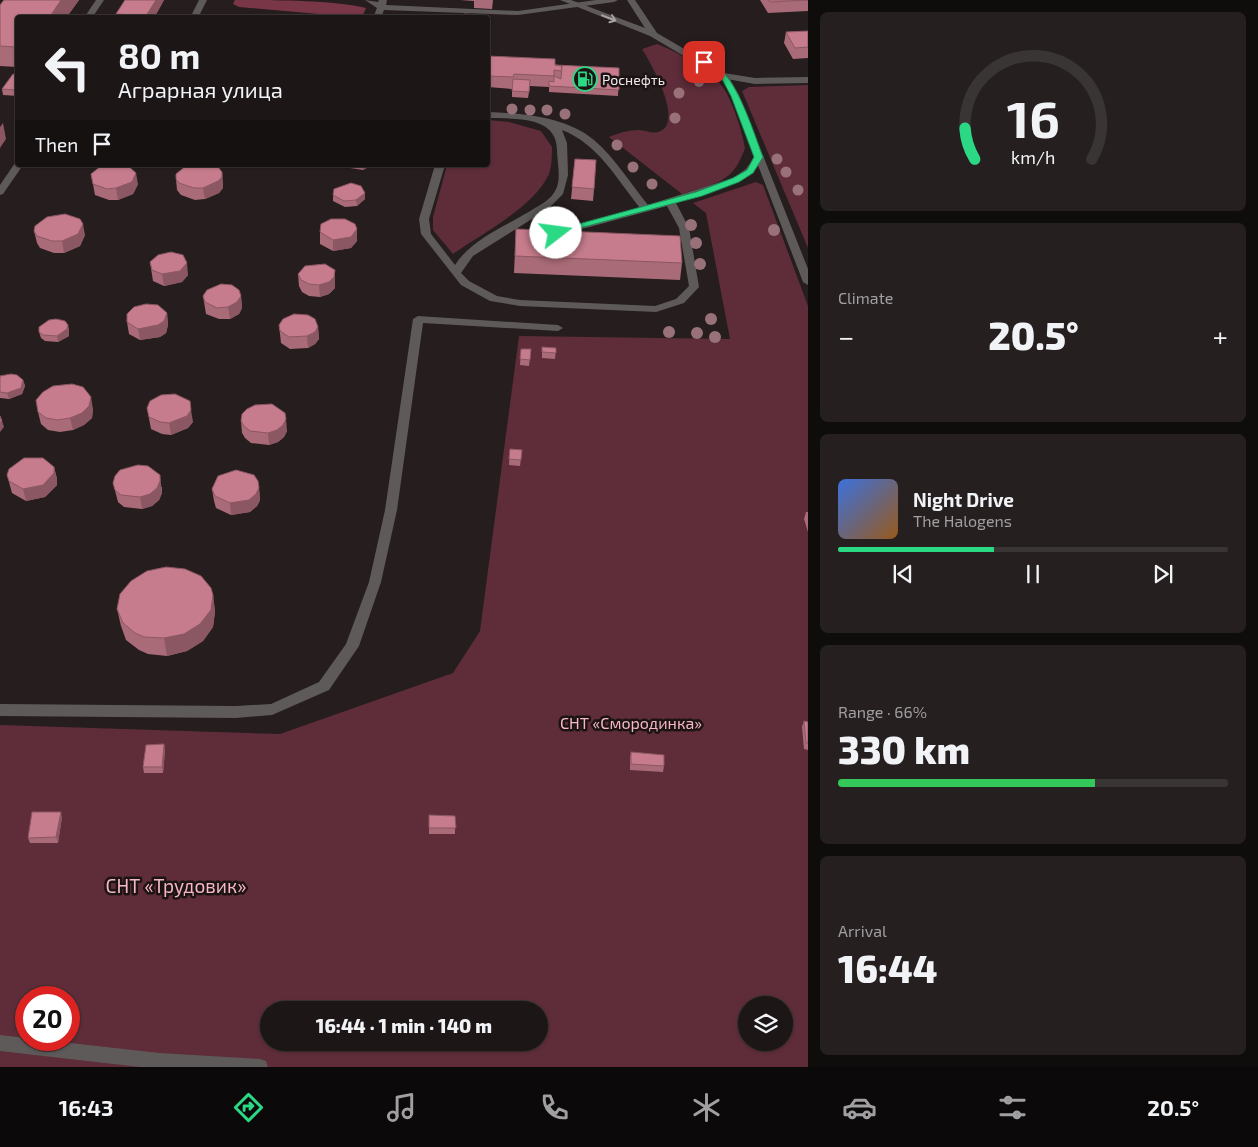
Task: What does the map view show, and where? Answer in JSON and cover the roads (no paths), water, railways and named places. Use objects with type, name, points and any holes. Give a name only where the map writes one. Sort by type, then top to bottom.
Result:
[{"type":"street","points":[[90,15],[100,0]]},
{"type":"street","points":[[196,15],[204,0]]},
{"type":"street","points":[[369,0],[382,3],[518,13],[614,0]]},
{"type":"street","points":[[564,0],[654,35],[724,76],[755,81],[808,80]]},
{"type":"street","points":[[631,0],[654,35]]},
{"type":"street","points":[[378,15],[382,3]]},
{"type":"street","points":[[724,76],[735,96],[808,282]]},
{"type":"street","points":[[490,115],[534,119],[584,137],[646,209]]},
{"type":"street","points":[[456,273],[467,256],[478,247],[549,203],[560,192],[563,178],[561,138],[559,131],[550,124]]},
{"type":"street","points":[[556,233],[670,202],[736,180],[750,171],[758,157]]},
{"type":"street","points":[[0,192],[17,167]]},
{"type":"street","points":[[439,167],[424,220],[426,234],[465,283],[494,299],[520,303],[656,309],[680,301],[694,287],[684,228],[670,202]]},
{"type":"street","points":[[0,710],[236,712],[272,709],[324,686],[352,646],[375,582],[391,510],[418,319],[558,328]]},
{"type":"street","points":[[0,1043],[159,1061],[260,1067]]},
{"type":"place","name":"Роснефть","points":[[585,79]]},
{"type":"park label","name":"СНТ «Смородинка»","points":[[631,722]]},
{"type":"park label","name":"СНТ «Трудовик»","points":[[176,885]]}]
